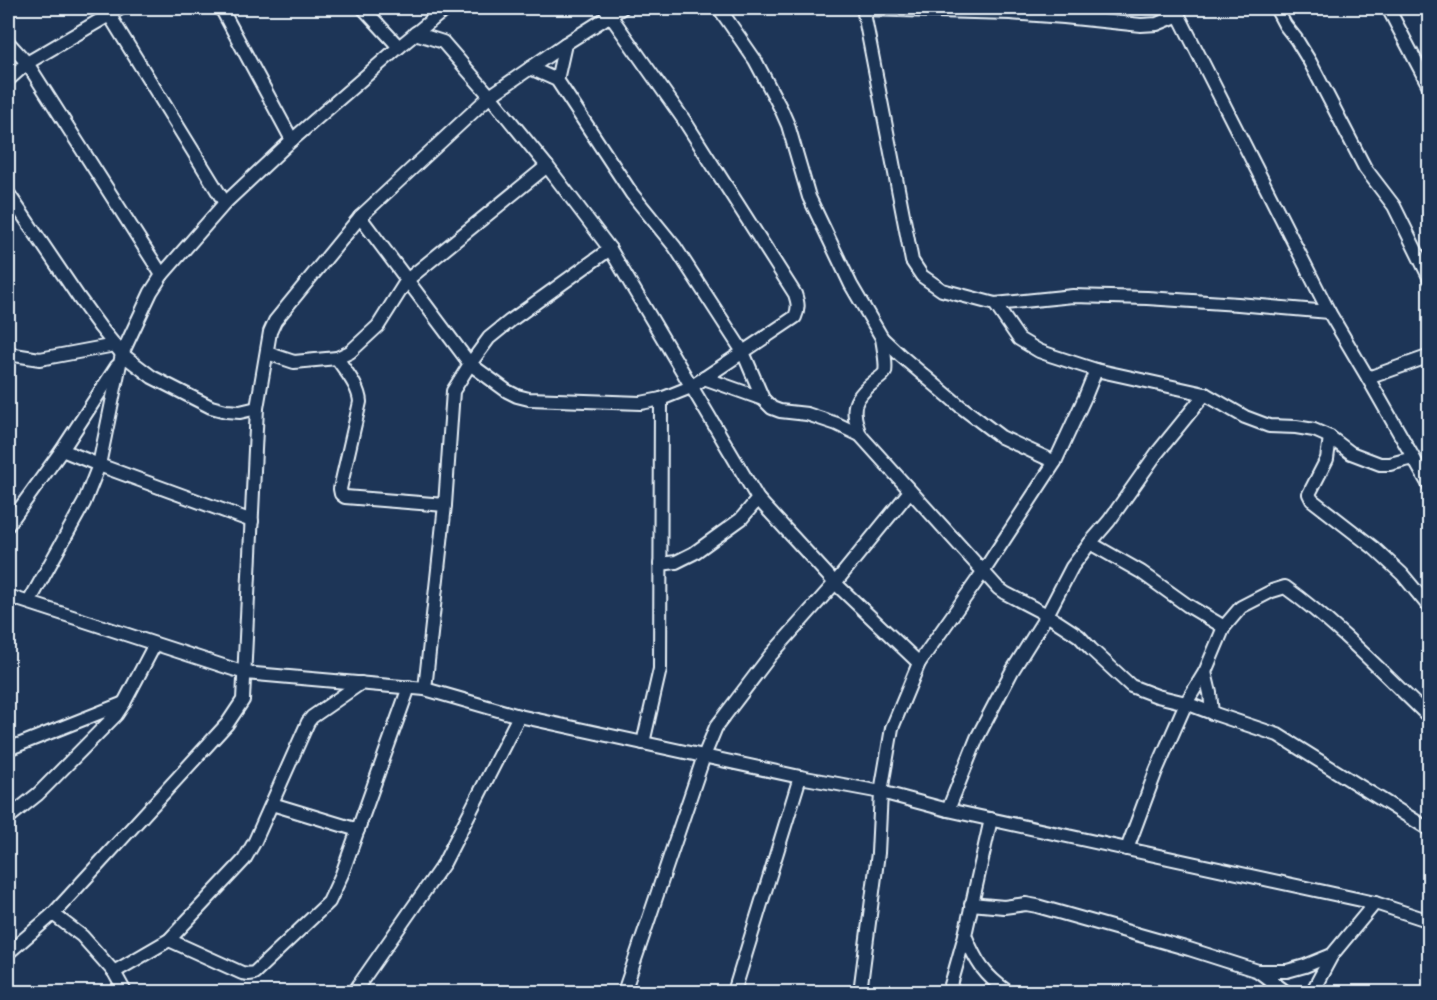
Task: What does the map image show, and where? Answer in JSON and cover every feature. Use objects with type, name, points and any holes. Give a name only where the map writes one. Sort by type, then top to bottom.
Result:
[{"type":"street","points":[[8,80],[27,63],[107,11],[121,8]]},
{"type":"street","points":[[221,8],[292,140]]},
{"type":"street","points":[[363,8],[399,46]]},
{"type":"street","points":[[8,953],[53,914],[227,724],[243,700],[257,408],[270,332],[274,321],[360,217],[490,96],[608,11],[622,8]]},
{"type":"street","points":[[719,8],[755,60],[781,109],[788,125],[809,197],[850,285],[882,338],[960,406],[1001,437],[1055,462]]},
{"type":"street","points":[[1329,312],[1170,300],[1073,296],[995,304],[942,290],[922,276],[912,261],[863,8],[1010,13],[1141,25],[1157,24],[1177,11],[1329,312],[1430,488]]},
{"type":"street","points":[[1276,8],[1310,62],[1365,168],[1394,206],[1430,279]]},
{"type":"street","points":[[1388,8],[1430,88]]},
{"type":"street","points":[[8,525],[62,450],[162,274],[225,203],[292,140],[399,46],[446,10]]},
{"type":"street","points":[[443,42],[446,10]]},
{"type":"street","points":[[107,11],[225,203]]},
{"type":"street","points":[[360,217],[470,364],[496,385],[517,396],[529,399],[641,402],[661,399],[691,387],[795,317],[798,302],[795,294],[684,120],[608,11]]},
{"type":"street","points":[[415,33],[443,42],[547,166],[610,249],[759,499],[835,583],[919,663]]},
{"type":"street","points":[[8,42],[27,63],[162,274]]},
{"type":"street","points":[[558,80],[565,44]]},
{"type":"street","points":[[530,68],[558,80],[632,194],[675,247],[743,352],[763,399],[772,408],[807,414],[860,435],[983,572],[1005,593],[1047,615],[1080,636],[1131,686],[1278,735],[1430,830]]},
{"type":"street","points":[[267,353],[294,362],[337,358],[350,351],[378,326],[407,280],[547,166]]},
{"type":"street","points":[[8,193],[119,353],[152,377],[211,407],[240,412],[257,408]]},
{"type":"street","points":[[424,689],[445,505],[452,395],[489,338],[610,249]]},
{"type":"street","points":[[995,304],[1019,339],[1046,354],[1096,370],[1205,394],[1245,417],[1269,426],[1314,430],[1330,437],[1351,453],[1380,464],[1413,458]]},
{"type":"street","points":[[860,435],[853,415],[861,393],[885,371],[882,338]]},
{"type":"street","points":[[8,354],[40,358],[119,353]]},
{"type":"street","points":[[29,602],[84,502],[99,465],[119,353]]},
{"type":"street","points":[[1368,378],[1430,356]]},
{"type":"street","points":[[337,358],[360,395],[340,489],[341,494],[345,497],[445,505]]},
{"type":"street","points":[[860,993],[878,853],[881,792],[892,728],[919,663],[983,572],[1055,462],[1096,370]]},
{"type":"street","points":[[704,378],[763,399]]},
{"type":"street","points":[[948,810],[977,738],[1012,670],[1047,615],[1072,567],[1109,521],[1157,453],[1205,394]]},
{"type":"street","points":[[643,743],[660,669],[661,399]]},
{"type":"street","points":[[1330,437],[1327,459],[1310,494],[1311,500],[1374,548],[1402,574],[1430,608]]},
{"type":"street","points":[[62,450],[252,521]]},
{"type":"street","points":[[1327,459],[1351,453]]},
{"type":"street","points":[[624,993],[704,756],[716,727],[770,656],[835,583],[910,490]]},
{"type":"street","points":[[660,564],[676,562],[694,553],[741,519],[759,499]]},
{"type":"street","points":[[1090,543],[1141,572],[1187,605],[1224,627]]},
{"type":"street","points":[[1127,849],[1156,771],[1186,703],[1204,672],[1224,627],[1241,607],[1272,591],[1285,587],[1309,604],[1430,718]]},
{"type":"street","points":[[8,596],[245,673],[424,689],[519,716],[800,777],[881,792],[948,810],[1375,903],[1430,921]]},
{"type":"street","points":[[8,818],[38,794],[116,716],[155,644]]},
{"type":"street","points":[[1204,672],[1210,693],[1212,713]]},
{"type":"street","points":[[114,972],[169,940],[244,860],[255,842],[308,722],[361,683]]},
{"type":"street","points":[[169,940],[243,973],[254,973],[329,902],[342,874],[409,687]]},
{"type":"street","points":[[8,749],[124,703]]},
{"type":"street","points":[[354,993],[444,863],[519,716]]},
{"type":"street","points":[[734,993],[800,777]]},
{"type":"street","points":[[272,804],[358,830]]},
{"type":"street","points":[[949,993],[965,935],[991,819]]},
{"type":"street","points":[[1312,993],[1332,955],[1375,903]]},
{"type":"street","points":[[971,904],[1004,907],[1026,904],[1037,906],[1258,971],[1287,971],[1332,955]]},
{"type":"street","points":[[53,914],[82,936],[114,972],[125,993]]},
{"type":"street","points":[[965,935],[980,967],[1008,993]]},
{"type":"street","points":[[1258,971],[1286,993]]}]
